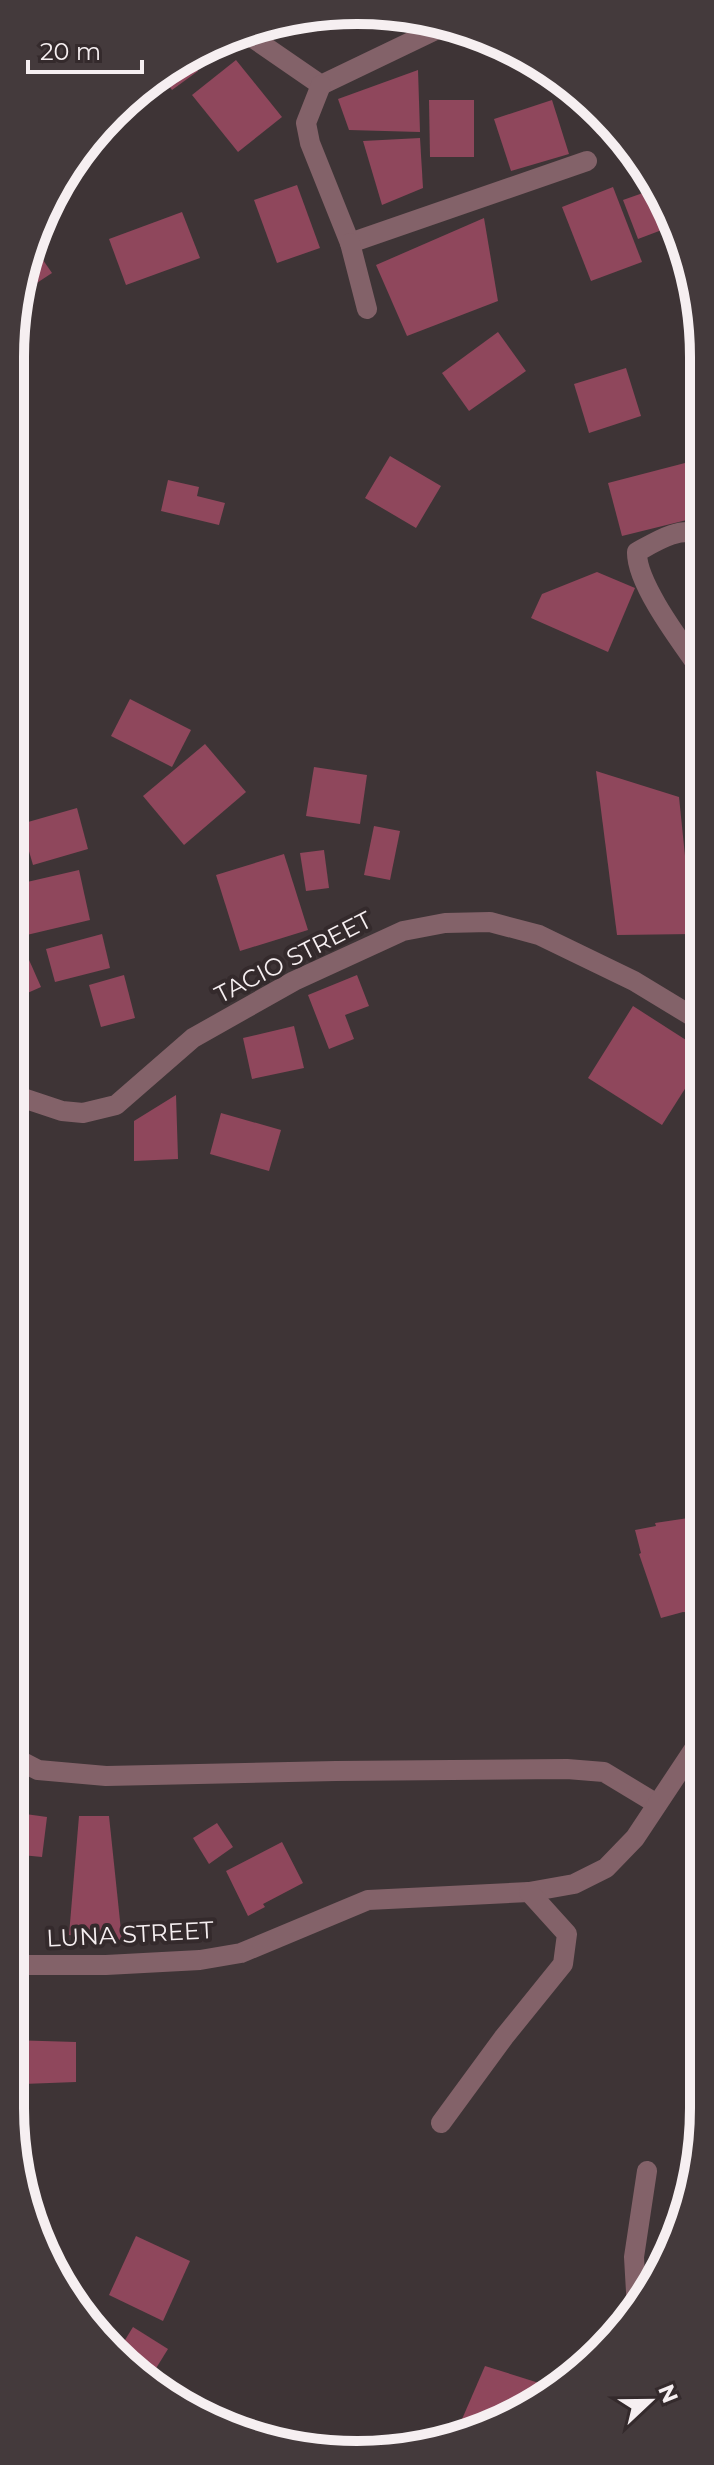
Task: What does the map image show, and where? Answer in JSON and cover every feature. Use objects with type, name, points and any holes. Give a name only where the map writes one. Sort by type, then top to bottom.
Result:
[{"type":"street","points":[[367,309],[350,243],[310,143],[306,123],[321,85],[431,32]]},
{"type":"street","points":[[256,40],[321,85]]},
{"type":"street","points":[[350,243],[587,161]]},
{"type":"street","points":[[690,533],[666,536],[637,552],[637,564],[667,622],[690,655]]},
{"type":"street","name":"TACIO STREET","points":[[24,1098],[62,1111],[83,1113],[116,1105],[193,1038],[294,981],[403,931],[445,923],[490,922],[539,935],[634,981],[690,1015]]},
{"type":"street","name":"LUNA STREET","points":[[24,1965],[200,1960],[241,1953],[368,1900],[529,1892],[574,1884],[606,1868],[635,1838],[690,1755]]},
{"type":"street","points":[[24,1763],[38,1770],[106,1776],[567,1769],[604,1772],[657,1804]]},
{"type":"street","points":[[441,2123],[563,1964],[567,1934],[529,1892]]},
{"type":"street","points":[[636,2290],[634,2257],[647,2171]]},
{"type":"building","points":[[236,60],[282,117],[238,152],[192,95]]},
{"type":"building","points":[[195,67],[198,71],[172,90],[167,83]]},
{"type":"building","points":[[418,70],[420,132],[349,130],[338,99]]},
{"type":"building","points":[[429,100],[474,100],[474,157],[430,157]]},
{"type":"building","points":[[552,100],[569,154],[511,171],[494,119]]},
{"type":"building","points":[[420,138],[423,188],[382,205],[363,141]]},
{"type":"building","points":[[297,185],[320,248],[277,263],[254,200]]},
{"type":"building","points":[[613,187],[642,262],[591,281],[562,207]]},
{"type":"building","points":[[646,192],[665,229],[638,239],[623,200]]},
{"type":"building","points":[[182,212],[200,258],[126,285],[109,239]]},
{"type":"building","points":[[484,218],[498,301],[407,336],[376,265]]},
{"type":"building","points":[[40,256],[52,273],[31,287]]},
{"type":"building","points":[[498,332],[526,371],[469,411],[442,373]]},
{"type":"building","points":[[626,368],[641,416],[589,433],[574,384]]},
{"type":"building","points":[[390,456],[441,486],[416,528],[365,498]]},
{"type":"building","points":[[685,463],[690,482],[690,519],[622,536],[608,483]]},
{"type":"building","points":[[168,480],[199,487],[197,496],[225,503],[219,525],[161,511]]},
{"type":"building","points":[[597,572],[635,588],[608,652],[531,618],[542,594]]},
{"type":"building","points":[[130,699],[191,730],[172,767],[111,736]]},
{"type":"building","points":[[205,744],[246,792],[184,845],[143,796]]},
{"type":"building","points":[[314,767],[367,775],[360,824],[306,816]]},
{"type":"building","points":[[596,771],[679,797],[690,934],[617,935]]},
{"type":"building","points":[[77,808],[88,849],[33,865],[24,823]]},
{"type":"building","points":[[374,826],[400,831],[390,880],[364,875]]},
{"type":"building","points":[[324,850],[329,888],[306,891],[300,853]]},
{"type":"building","points":[[284,854],[308,930],[240,951],[216,875]]},
{"type":"building","points":[[79,870],[90,920],[24,936],[24,883]]},
{"type":"building","points":[[102,934],[110,968],[55,982],[46,949]]},
{"type":"building","points":[[24,949],[41,987],[24,995]]},
{"type":"building","points":[[124,975],[135,1018],[101,1027],[89,985]]},
{"type":"building","points":[[357,975],[369,1006],[345,1015],[354,1039],[329,1049],[308,995]]},
{"type":"building","points":[[633,1006],[690,1043],[690,1081],[662,1125],[588,1078]]},
{"type":"building","points":[[294,1026],[304,1068],[252,1079],[243,1038]]},
{"type":"building","points":[[176,1095],[178,1159],[134,1161],[134,1121]]},
{"type":"building","points":[[221,1113],[281,1130],[269,1171],[210,1154]]},
{"type":"building","points":[[690,1518],[690,1612],[661,1618],[639,1554],[635,1530],[656,1526],[655,1523]]},
{"type":"building","points":[[24,1814],[47,1817],[42,1857],[24,1855]]},
{"type":"building","points":[[79,1816],[109,1816],[122,1940],[69,1935]]},
{"type":"building","points":[[217,1823],[233,1847],[209,1864],[193,1838]]},
{"type":"building","points":[[282,1842],[303,1883],[263,1904],[265,1907],[248,1916],[226,1871]]},
{"type":"building","points":[[24,2040],[76,2042],[76,2082],[24,2084]]},
{"type":"building","points":[[136,2236],[190,2261],[163,2321],[109,2295]]},
{"type":"building","points":[[133,2327],[168,2349],[154,2372],[123,2344]]},
{"type":"building","points":[[485,2366],[539,2383],[536,2388],[504,2407],[460,2424]]}]
